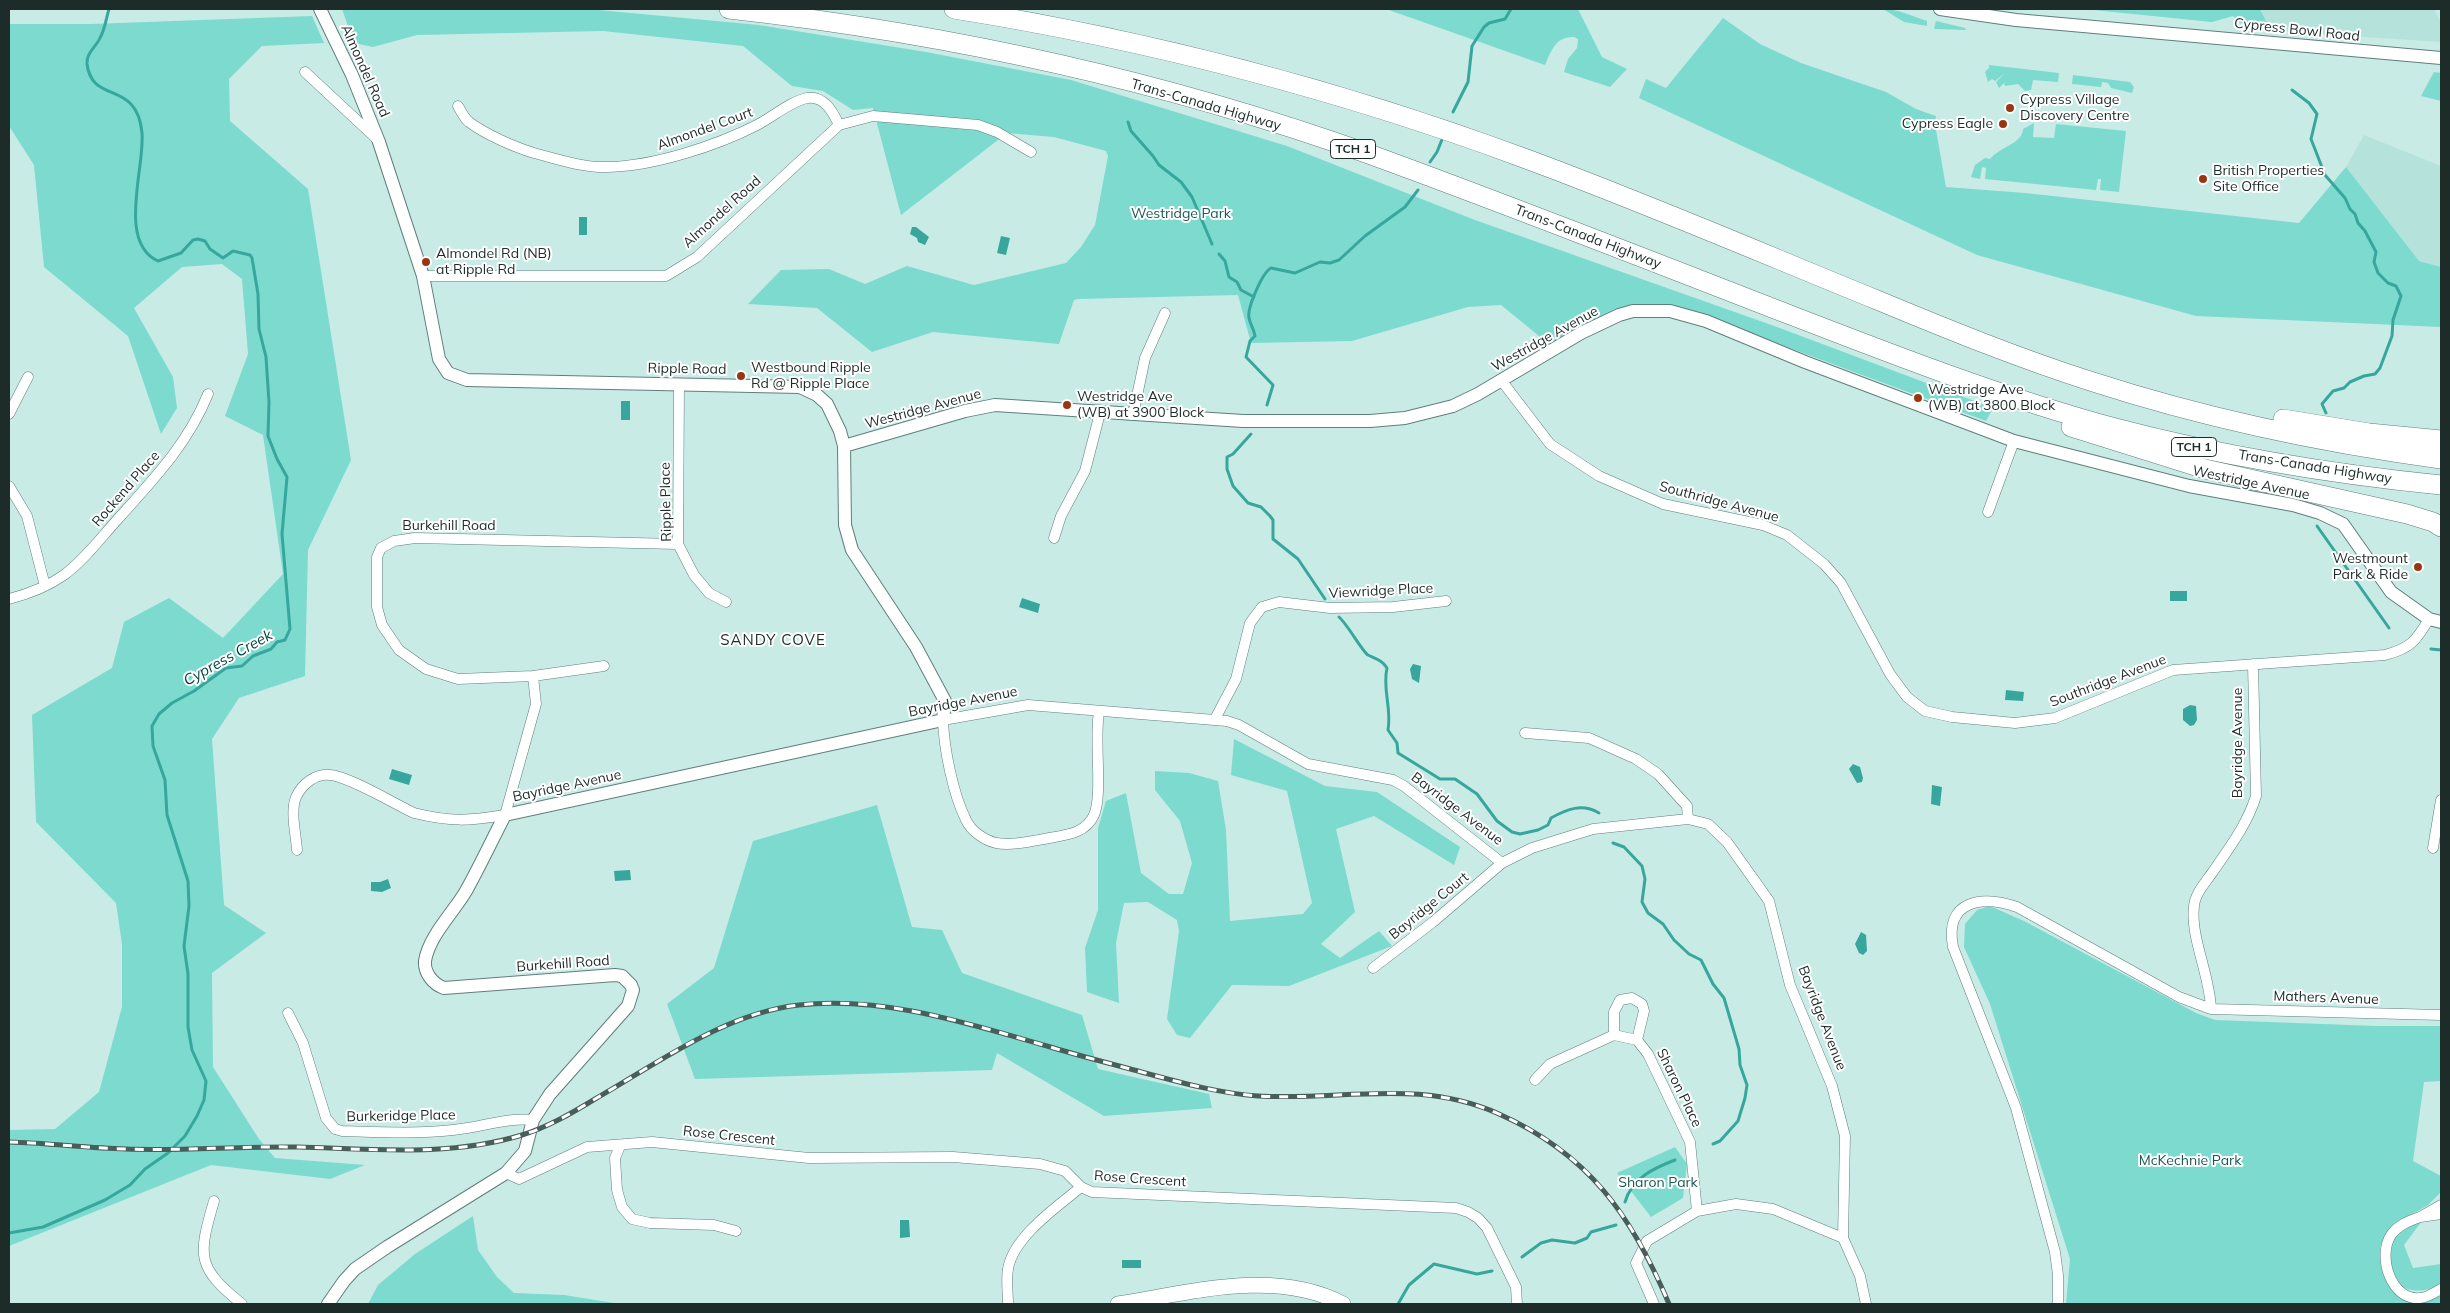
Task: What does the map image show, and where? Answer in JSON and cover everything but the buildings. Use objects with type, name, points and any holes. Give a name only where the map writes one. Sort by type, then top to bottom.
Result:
[{"type":"highway","name":"Trans-Canada Highway","points":[[729,9],[846,24],[950,42],[1079,70],[1243,114],[1324,139],[1412,170],[1953,377],[2076,417],[2198,448],[2326,471],[2441,485]]},
{"type":"highway","name":"Trans-Canada Highway","points":[[954,9],[1041,24],[1172,51],[1295,82],[1419,121],[1571,176],[1965,336],[2088,380],[2166,403],[2258,426],[2340,443],[2441,459]]},
{"type":"highway","points":[[1953,377],[2024,411],[2143,452],[2241,479],[2407,514],[2433,522],[2441,527]]},
{"type":"highway","points":[[2088,380],[2307,423],[2368,433],[2441,440]]},
{"type":"main road","points":[[1118,1304],[1219,1289],[1268,1286],[1300,1290],[1343,1304]]},
{"type":"street","name":"Almondel Road","points":[[320,9],[352,75],[379,142],[423,276],[666,276],[697,257],[839,124],[873,116],[978,125],[997,132],[1031,152]]},
{"type":"street","name":"Cypress Bowl Road","points":[[1940,9],[2008,19],[2441,58]]},
{"type":"street","points":[[305,72],[379,142]]},
{"type":"street","name":"Almondel Court","points":[[458,106],[468,121],[520,148],[566,162],[607,167],[650,163],[686,153],[756,126],[793,104],[808,98],[821,100],[831,109],[839,124]]},
{"type":"street","name":"Ripple Road","points":[[423,276],[439,359],[448,373],[467,380],[800,387],[817,395],[827,404],[840,431],[844,446],[845,525],[852,550],[916,647],[945,701],[943,720]]},
{"type":"street","name":"Westridge Avenue","points":[[844,446],[965,410],[995,405],[1243,421],[1387,420],[1430,413],[1453,406],[1502,380],[1581,332],[1619,315],[1633,311],[1670,311],[1706,321],[1805,362],[2014,441],[2189,486],[2292,505],[2320,513],[2343,524],[2391,592],[2435,620]]},
{"type":"street","points":[[1133,415],[1145,358],[1165,313]]},
{"type":"street","points":[[9,414],[28,377]]},
{"type":"street","name":"Southridge Avenue","points":[[1502,380],[1550,444],[1599,476],[1663,504],[1763,525],[1787,535],[1824,564],[1841,583],[1890,674],[1908,697],[1925,711],[1952,717],[2015,723],[2055,718],[2174,670],[2385,655],[2405,650],[2435,620]]},
{"type":"street","name":"Ripple Place","points":[[679,384],[678,544],[694,575],[708,593],[726,602]]},
{"type":"street","name":"Rockend Place","points":[[9,599],[45,586],[64,574],[85,556],[171,459],[192,429],[208,394]]},
{"type":"street","points":[[1054,538],[1061,516],[1085,471],[1100,413]]},
{"type":"street","points":[[1988,512],[2014,441]]},
{"type":"street","points":[[9,486],[27,516],[45,586]]},
{"type":"street","name":"Burkehill Road","points":[[604,666],[533,676],[458,679],[426,669],[399,650],[382,625],[377,608],[377,557],[381,548],[394,541],[415,538],[678,544]]},
{"type":"street","name":"Viewridge Place","points":[[1215,719],[1236,679],[1250,623],[1262,607],[1279,602],[1330,608],[1394,606],[1446,601]]},
{"type":"street","name":"Bayridge Avenue","points":[[2211,1009],[2210,990],[2196,932],[2194,905],[2200,890],[2250,816],[2256,796],[2253,664]]},
{"type":"street","name":"Burkehill Road","points":[[328,1304],[355,1269],[506,1173],[525,1152],[533,1120],[560,1080],[628,1006],[633,990],[627,980],[615,975],[444,988],[434,983],[425,964],[429,950],[466,891],[505,815],[536,704],[533,676]]},
{"type":"street","name":"Bayridge Avenue","points":[[505,815],[943,720],[1017,706],[1215,719],[1239,725],[1308,764],[1393,780],[1404,786],[1502,863],[1532,848],[1593,829],[1688,819],[1708,824],[1727,842],[1769,901],[1790,985],[1832,1086],[1845,1136],[1844,1238],[1860,1276],[1866,1304]]},
{"type":"street","points":[[943,720],[951,775],[966,821],[986,840],[996,843],[1013,843],[1066,835],[1080,830],[1090,822],[1097,804],[1096,733],[1099,712]]},
{"type":"street","points":[[1525,733],[1589,738],[1636,759],[1658,774],[1687,806],[1688,819]]},
{"type":"street","points":[[297,850],[294,812],[296,797],[307,783],[319,775],[338,776],[414,814],[452,822],[505,815]]},
{"type":"street","points":[[2432,848],[2441,800]]},
{"type":"street","name":"Bayridge Court","points":[[1373,968],[1434,922],[1502,863]]},
{"type":"street","points":[[2058,1304],[2058,1275],[2055,1252],[2016,1108],[1958,961],[1951,937],[1953,922],[1963,908],[1978,901],[1988,899],[2002,902],[2026,911],[2178,996],[2211,1009]]},
{"type":"street","points":[[1535,1080],[1550,1064],[1614,1036],[1637,1040],[1644,1011],[1638,1000],[1632,998],[1620,1000],[1616,1005],[1614,1036]]},
{"type":"street","name":"Mathers Avenue","points":[[2211,1009],[2441,1015]]},
{"type":"street","name":"Burkeridge Place","points":[[288,1013],[303,1043],[326,1118],[335,1129],[342,1131],[420,1132],[465,1129],[521,1119],[533,1120]]},
{"type":"street","name":"Sharon Place","points":[[1637,1040],[1648,1054],[1690,1142],[1697,1211]]},
{"type":"street","name":"Rose Crescent","points":[[506,1173],[519,1178],[587,1147],[620,1146],[652,1142],[809,1158],[953,1157],[1040,1164],[1065,1171],[1082,1187],[1092,1192],[1462,1210],[1478,1218],[1487,1228],[1516,1287],[1517,1304]]},
{"type":"street","points":[[620,1146],[615,1158],[617,1190],[622,1207],[632,1219],[650,1223],[714,1225],[736,1231]]},
{"type":"street","points":[[1008,1304],[1008,1268],[1016,1250],[1036,1224],[1082,1187]]},
{"type":"street","points":[[214,1201],[206,1229],[204,1259],[212,1277],[242,1304]]},
{"type":"street","points":[[1654,1304],[1636,1263],[1647,1241],[1697,1211],[1736,1204],[1772,1209],[1844,1238]]},
{"type":"street","points":[[2441,1205],[2399,1226],[2392,1234],[2384,1251],[2387,1272],[2398,1290],[2412,1297],[2427,1296],[2441,1289]]},
{"type":"street","points":[[2420,1216],[2441,1214]]},
{"type":"shaded area","points":[[2260,9],[2434,9],[2441,23],[2441,42],[2288,32],[2267,23]]},
{"type":"shaded area","points":[[2364,135],[2441,166],[2441,267],[2419,261],[2346,167]]},
{"type":"shaded area","points":[[579,217],[587,217],[587,235],[579,235]]},
{"type":"shaded area","points":[[912,227],[916,227],[929,237],[925,245],[918,242],[917,238],[910,234]]},
{"type":"shaded area","points":[[1001,236],[1010,238],[1006,255],[997,253]]},
{"type":"shaded area","points":[[621,401],[630,401],[630,420],[621,420]]},
{"type":"shaded area","points":[[2170,591],[2187,591],[2187,601],[2170,601]]},
{"type":"shaded area","points":[[1022,598],[1040,604],[1038,613],[1019,607]]},
{"type":"shaded area","points":[[1413,664],[1421,666],[1419,683],[1412,679],[1410,669]]},
{"type":"shaded area","points":[[2006,690],[2024,692],[2023,701],[2005,700]]},
{"type":"shaded area","points":[[2190,705],[2196,706],[2197,720],[2194,725],[2190,726],[2183,720],[2183,709]]},
{"type":"shaded area","points":[[1853,764],[1860,767],[1863,778],[1862,782],[1857,783],[1849,769]]},
{"type":"shaded area","points":[[392,769],[412,775],[409,785],[389,779]]},
{"type":"shaded area","points":[[1932,785],[1942,787],[1940,806],[1931,804]]},
{"type":"shaded area","points":[[630,870],[631,880],[615,881],[614,871]]},
{"type":"shaded area","points":[[388,879],[391,888],[382,892],[371,891],[371,882],[380,882]]},
{"type":"shaded area","points":[[1861,932],[1866,935],[1867,951],[1863,955],[1859,953],[1855,944]]},
{"type":"shaded area","points":[[900,1220],[909,1220],[910,1237],[900,1238]]},
{"type":"shaded area","points":[[1122,1260],[1141,1260],[1141,1268],[1122,1268]]},
{"type":"green space","name":"Westridge Park","points":[[342,9],[588,9],[759,25],[926,52],[1071,80],[1287,146],[1475,220],[1777,327],[1993,408],[1986,421],[1725,324],[1653,307],[1550,345],[1501,305],[1468,307],[1352,341],[1251,343],[1238,295],[1078,299],[1074,300],[1059,344],[933,332],[872,352],[817,308],[748,304],[781,270],[829,269],[865,284],[907,266],[974,285],[1066,263],[1081,247],[1095,225],[1108,156],[1106,151],[1054,137],[1007,133],[901,215],[873,108],[853,110],[823,91],[792,86],[743,46],[603,31],[417,35],[373,47],[354,43]]},
{"type":"green space","points":[[1386,9],[1578,9],[1602,57],[1627,69],[1610,87],[1564,72],[1568,59],[1577,48],[1578,39],[1574,37],[1568,37],[1558,42],[1545,65]]},
{"type":"green space","points":[[1883,9],[1900,11],[1927,21],[1927,26],[1904,22]]},
{"type":"green space","points":[[2084,9],[2260,9],[2267,23],[2264,27],[2240,23],[2233,16],[2212,22]]},
{"type":"green space","points":[[312,16],[324,43],[262,46],[229,79],[230,121],[308,189],[351,460],[308,550],[305,676],[239,698],[212,739],[224,905],[266,933],[212,973],[213,1067],[259,1139],[275,1158],[365,1165],[330,1179],[211,1165],[9,1246],[9,1130],[55,1129],[99,1092],[122,1007],[122,944],[116,903],[36,822],[32,715],[112,668],[124,622],[169,598],[223,638],[283,574],[263,435],[225,416],[248,354],[242,279],[222,264],[182,267],[134,308],[173,377],[177,408],[161,434],[128,336],[44,267],[34,165],[9,126],[9,24],[91,24]]},
{"type":"green space","points":[[1723,18],[1760,44],[1801,63],[1886,92],[1916,109],[1936,116],[1935,124],[1946,187],[2025,193],[2299,223],[2346,167],[2419,261],[2441,267],[2441,327],[2196,316],[1977,255],[1639,98],[1646,79],[1666,88]]},
{"type":"green space","points":[[1936,21],[1965,28],[1966,30],[1934,29]]},
{"type":"green space","points":[[1989,65],[2059,73],[2058,82],[2033,80],[2031,90],[2025,91],[2018,84],[2005,86],[2004,83],[1999,88],[1996,82],[2005,73],[1995,81],[1992,79],[1988,82],[1985,72]]},
{"type":"green space","points":[[2434,72],[2441,73],[2441,101],[2421,96]]},
{"type":"green space","points":[[2073,75],[2130,82],[2134,87],[2132,93],[2111,88],[2108,83],[2102,82],[2101,87],[2072,84]]},
{"type":"green space","points":[[2034,123],[2033,137],[2054,138],[2056,124],[2126,131],[2119,192],[2100,190],[2101,179],[2098,179],[2096,190],[1985,179],[1986,168],[1982,167],[1980,179],[1971,177],[1975,165],[1985,158],[1990,159],[2015,142],[2022,134],[2023,129]]},
{"type":"green space","points":[[1234,739],[1325,786],[1377,792],[1460,847],[1454,865],[1374,816],[1336,829],[1355,912],[1321,944],[1340,958],[1379,931],[1392,946],[1289,986],[1232,985],[1190,1038],[1177,1035],[1167,1019],[1179,931],[1177,920],[1148,902],[1124,903],[1116,943],[1119,1003],[1087,992],[1085,948],[1098,910],[1098,828],[1106,801],[1126,793],[1141,873],[1169,894],[1183,894],[1192,863],[1180,821],[1155,790],[1155,771],[1189,773],[1218,781],[1226,830],[1230,921],[1303,914],[1312,903],[1287,791],[1231,775]]},
{"type":"green space","points":[[877,805],[912,927],[942,930],[962,973],[1082,1015],[1098,1069],[1209,1094],[1212,1108],[1104,1116],[997,1053],[992,1070],[695,1079],[667,1004],[714,968],[753,841]]},
{"type":"green space","name":"McKechnie Park","points":[[1990,906],[2024,921],[2196,1013],[2215,1020],[2376,1026],[2441,1026],[2441,1081],[2424,1082],[2413,1161],[2441,1176],[2441,1192],[2428,1205],[2395,1224],[2385,1236],[2380,1248],[2384,1276],[2406,1298],[2420,1303],[2441,1293],[2441,1304],[2066,1304],[2070,1259],[1990,1004],[1964,947],[1965,924],[1977,910]]},
{"type":"green space","name":"Sharon Park","points":[[1675,1147],[1687,1164],[1683,1198],[1651,1217],[1617,1173]]},
{"type":"green space","points":[[473,1216],[478,1250],[497,1277],[514,1293],[564,1295],[620,1304],[368,1304],[378,1285],[415,1254]]},
{"type":"green space","points":[[2422,1221],[2404,1245],[2413,1268],[2441,1264],[2441,1284],[2432,1288],[2414,1290],[2399,1284],[2394,1278],[2390,1269],[2389,1249],[2390,1244],[2400,1230]]},
{"type":"waterway","name":"Cypress Creek","points":[[9,1233],[43,1227],[105,1200],[130,1185],[145,1169],[168,1153],[185,1136],[197,1116],[204,1100],[206,1081],[192,1050],[188,1027],[188,974],[184,946],[189,906],[188,881],[167,815],[165,780],[153,746],[152,726],[159,714],[172,703],[194,691],[226,668],[242,666],[253,656],[271,649],[277,642],[285,640],[290,629],[282,534],[287,477],[277,459],[268,436],[269,402],[266,357],[259,329],[258,294],[252,258],[250,255],[233,251],[223,258],[210,249],[205,241],[198,239],[193,240],[181,253],[158,261],[146,251],[139,238],[136,221],[142,148],[142,133],[138,116],[132,105],[124,98],[105,90],[97,84],[91,77],[87,64],[90,53],[102,35],[109,9]]},
{"type":"waterway","points":[[1453,112],[1468,82],[1472,46],[1484,27],[1489,23],[1505,19],[1511,9]]},
{"type":"waterway","points":[[2292,90],[2309,103],[2317,114],[2311,139],[2325,175],[2345,198],[2358,223],[2365,231],[2376,252],[2374,262],[2378,273],[2388,283],[2396,286],[2401,296],[2393,320],[2392,336],[2380,368],[2375,374],[2364,376],[2350,382],[2344,388],[2333,391],[2322,404],[2326,413]]},
{"type":"waterway","points":[[1128,122],[1131,131],[1159,165],[1181,182],[1192,197],[1212,244]]},
{"type":"waterway","points":[[1430,162],[1437,152],[1443,137]]},
{"type":"waterway","points":[[1267,405],[1273,385],[1246,357],[1250,341],[1255,336],[1249,318],[1250,307],[1267,271],[1271,268],[1295,273],[1320,262],[1330,263],[1339,260],[1365,236],[1405,207],[1418,190]]},
{"type":"waterway","points":[[1219,254],[1225,261],[1229,277],[1237,282],[1241,290],[1254,297]]},
{"type":"waterway","points":[[1251,434],[1233,454],[1227,457],[1227,469],[1233,486],[1248,503],[1261,507],[1270,516],[1273,520],[1273,539],[1298,559],[1325,599]]},
{"type":"waterway","points":[[2317,526],[2389,628]]},
{"type":"waterway","points":[[1339,617],[1365,653],[1381,661],[1387,668],[1388,730],[1397,743],[1398,753],[1440,779],[1455,779],[1477,794],[1497,821],[1512,832],[1520,834],[1538,830],[1548,825],[1551,818],[1575,808],[1587,808],[1599,813]]},
{"type":"waterway","points":[[2431,649],[2441,650]]},
{"type":"waterway","points":[[1613,843],[1624,847],[1642,866],[1645,879],[1642,902],[1648,913],[1663,924],[1674,940],[1689,954],[1701,960],[1713,984],[1724,998],[1739,1049],[1740,1065],[1747,1085],[1738,1121],[1720,1141],[1713,1144]]},
{"type":"waterway","points":[[1625,1202],[1638,1180],[1652,1170],[1675,1160]]},
{"type":"waterway","points":[[1522,1257],[1541,1243],[1552,1240],[1575,1243],[1587,1238],[1591,1232],[1616,1225]]},
{"type":"waterway","points":[[1398,1304],[1409,1285],[1434,1264],[1477,1274],[1492,1271]]},
{"type":"railway","points":[[9,1142],[147,1149],[298,1147],[383,1150],[439,1149],[495,1142],[532,1132],[550,1124],[693,1042],[745,1018],[799,1005],[862,1004],[893,1008],[955,1021],[1165,1078],[1227,1092],[1289,1097],[1380,1093],[1410,1094],[1469,1103],[1499,1114],[1531,1130],[1558,1148],[1583,1168],[1604,1191],[1623,1216],[1639,1243],[1655,1272],[1669,1304]]},
{"type":"place","name":"Cypress Village Discovery Centre","points":[[2010,108]]},
{"type":"place","name":"Cypress Eagle","points":[[2003,124]]},
{"type":"place","name":"British Properties Site Office","points":[[2203,179]]},
{"type":"place","name":"Almondel Rd (NB) at Ripple Rd","points":[[426,262]]},
{"type":"place","name":"Westbound Ripple Rd @ Ripple Place","points":[[741,376]]},
{"type":"place","name":"Westridge Ave (WB) at 3800 Block","points":[[1918,398]]},
{"type":"place","name":"Westridge Ave (WB) at 3900 Block","points":[[1067,405]]},
{"type":"place","name":"Westmount Park & Ride","points":[[2418,567]]},
{"type":"district","name":"SANDY COVE","points":[[773,640]]}]
